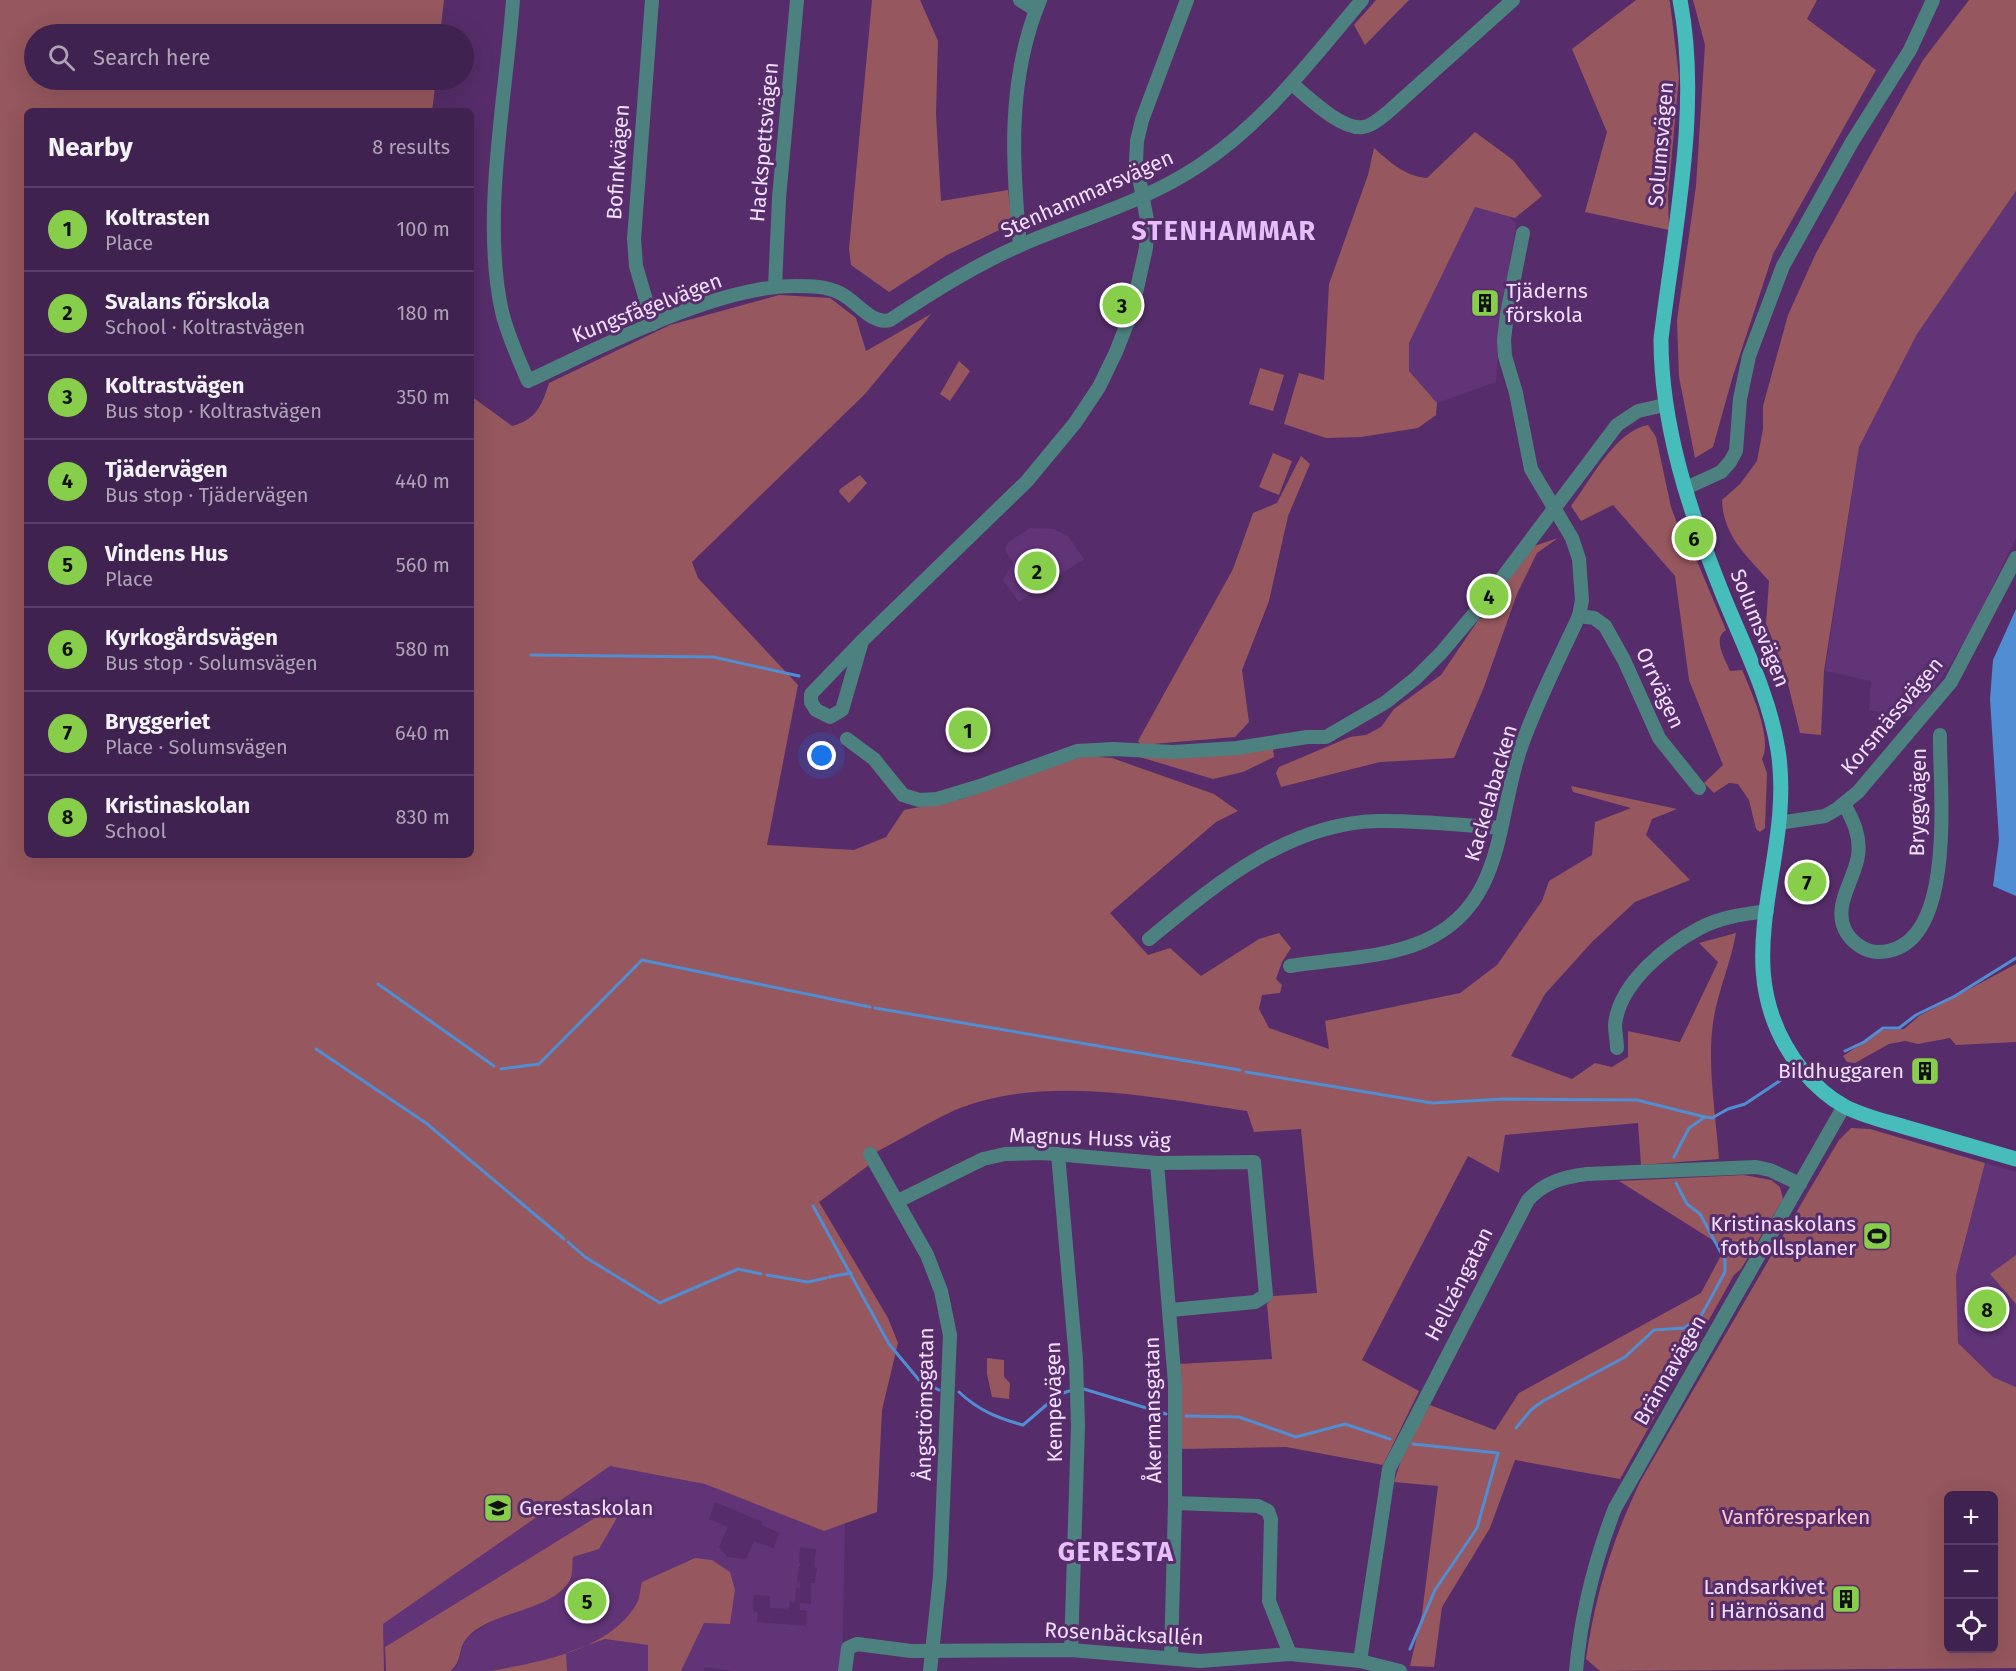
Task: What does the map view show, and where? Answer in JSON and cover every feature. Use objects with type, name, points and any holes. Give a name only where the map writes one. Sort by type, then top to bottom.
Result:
[{"type":"main road","name":"Solumsvägen","points":[[1680,0],[1688,48],[1688,90],[1661,339],[1665,405],[1686,488],[1722,592],[1769,705],[1778,751],[1779,823],[1761,952],[1765,996],[1781,1037],[1803,1071],[1844,1106]]},
{"type":"main road","points":[[1844,1106],[1885,1121],[2016,1159]]},
{"type":"street","name":"Kungsfågelvägen","points":[[513,0],[495,210],[494,252],[503,314],[528,381],[653,324],[713,303],[775,287],[828,288],[842,294],[867,313],[883,321]]},
{"type":"street","name":"Bofinkvägen","points":[[652,0],[634,239],[636,266],[653,324]]},
{"type":"street","name":"Hackspettsvägen","points":[[775,287],[779,198],[797,0]]},
{"type":"street","points":[[1020,0],[1038,5],[1023,60],[1014,107],[1012,151],[1020,245]]},
{"type":"street","points":[[862,641],[842,710],[830,717],[823,715],[811,702],[811,694],[862,641],[1027,481],[1074,423],[1099,387],[1132,311],[1140,277],[1147,220],[1136,161],[1137,141],[1142,120],[1187,0]]},
{"type":"street","name":"Stenhammarsvägen","points":[[883,321],[946,283],[1020,245],[1144,197],[1223,149],[1260,117],[1292,84],[1362,0]]},
{"type":"street","points":[[1292,84],[1343,122],[1362,127],[1370,124],[1387,113],[1513,0]]},
{"type":"street","points":[[1686,488],[1721,472],[1736,451],[1740,399],[1749,356],[1783,266],[1846,152],[1910,50],[1933,0]]},
{"type":"street","name":"Kackelabacken","points":[[1290,966],[1403,949],[1446,928],[1477,898],[1488,879],[1521,749],[1578,616],[1582,600],[1579,559],[1572,538],[1531,470],[1503,340],[1511,284],[1522,233]]},
{"type":"street","points":[[847,739],[874,759],[903,795],[919,801],[936,799],[981,786],[1077,752],[1113,749],[1173,752],[1236,748],[1331,735],[1386,702],[1416,678],[1464,628],[1617,425],[1638,411],[1665,405]]},
{"type":"street","name":"Korsmässvägen","points":[[1779,823],[1825,816],[1844,804],[1951,682],[2016,558]]},
{"type":"street","name":"Orrvägen","points":[[1578,616],[1594,618],[1605,626],[1613,638],[1659,738],[1699,788]]},
{"type":"street","name":"Bryggvägen","points":[[1844,804],[1856,827],[1858,849],[1856,864],[1842,903],[1843,927],[1855,943],[1865,949],[1876,952],[1895,948],[1920,931],[1931,906],[1940,855],[1942,811],[1940,735]]},
{"type":"street","points":[[1149,939],[1197,900],[1259,857],[1286,842],[1318,831],[1375,821],[1501,828]]},
{"type":"street","points":[[1617,1048],[1615,1026],[1618,1013],[1625,996],[1651,964],[1701,927],[1738,915],[1767,911]]},
{"type":"street","name":"Brännavägen","points":[[1576,1671],[1586,1596],[1599,1548],[1615,1508],[1844,1106]]},
{"type":"street","name":"Ångströmsgatan","points":[[870,1154],[898,1201],[934,1273],[945,1307],[950,1335],[940,1576],[930,1671]]},
{"type":"street","name":"Magnus Huss väg","points":[[898,1201],[982,1159],[1005,1154],[1058,1154],[1157,1163],[1254,1162],[1266,1294],[1255,1302],[1171,1310]]},
{"type":"street","name":"Kempevägen","points":[[1058,1154],[1076,1360],[1078,1426],[1071,1650]]},
{"type":"street","name":"Åkermansgatan","points":[[1157,1163],[1171,1310],[1175,1384],[1171,1657]]},
{"type":"street","name":"Hellzéngatan","points":[[1360,1661],[1389,1470],[1518,1214],[1528,1200],[1547,1184],[1559,1179],[1587,1174],[1756,1167],[1770,1170],[1800,1184]]},
{"type":"street","points":[[1175,1503],[1258,1506],[1268,1511],[1271,1518],[1269,1601],[1290,1654]]},
{"type":"street","name":"Rosenbäcksallén","points":[[844,1671],[847,1652],[852,1645],[857,1644],[931,1651],[1071,1650],[1200,1661],[1290,1654],[1360,1661],[1400,1671]]},
{"type":"shaded area","points":[[2016,191],[2016,538],[1967,639],[1915,717],[1869,710],[1871,681],[1825,671],[1859,447],[1917,334]]},
{"type":"shaded area","points":[[1475,207],[1510,216],[1516,224],[1499,333],[1496,382],[1437,403],[1409,371],[1409,343]]},
{"type":"shaded area","points":[[1030,528],[1053,529],[1068,536],[1084,559],[1019,602],[1003,580],[1013,563],[1005,550],[1008,542]]},
{"type":"shaded area","points":[[1985,1163],[2016,1172],[2016,1387],[1993,1377],[1958,1343],[1956,1275]]},
{"type":"shaded area","name":"Gerestaskolan","points":[[604,1356],[848,1373],[842,1671],[731,1671],[704,1667],[704,1671],[450,1671],[457,1667],[465,1639],[494,1619],[549,1599],[570,1580],[573,1557],[628,1498],[385,1647],[384,1671],[383,1624]],"holes":[[[715,1502],[763,1522],[761,1525],[780,1533],[773,1548],[754,1541],[746,1559],[728,1557],[719,1547],[728,1527],[709,1519]],[[800,1547],[816,1549],[814,1567],[817,1568],[815,1583],[811,1583],[811,1604],[800,1603],[800,1610],[807,1611],[806,1626],[757,1622],[758,1612],[753,1611],[754,1595],[770,1596],[770,1608],[789,1609],[790,1602],[795,1603],[796,1588],[800,1588],[800,1583],[797,1582],[799,1566],[801,1566]]]},
{"type":"green space","points":[[0,0],[444,0],[441,24],[24,24],[24,90],[435,90],[432,108],[24,108],[24,858],[474,858],[474,398],[512,426],[532,416],[544,398],[549,383],[670,325],[779,295],[830,298],[856,318],[866,351],[931,314],[865,394],[692,562],[698,578],[798,685],[767,845],[854,850],[886,837],[904,810],[962,799],[1061,762],[1087,756],[1112,758],[1214,794],[1238,811],[1216,822],[1110,913],[1148,955],[1170,948],[1201,976],[1259,939],[1279,933],[1291,948],[1282,962],[1276,979],[1282,985],[1280,993],[1262,995],[1259,1009],[1269,1028],[1329,1049],[1325,1021],[1460,993],[1497,965],[1542,901],[1549,881],[1592,855],[1595,822],[1631,808],[1573,792],[1571,786],[1677,809],[1652,819],[1646,835],[1690,880],[1635,902],[1592,942],[1545,994],[1511,1056],[1572,1079],[1595,1063],[1612,1067],[1628,1057],[1628,1031],[1680,1042],[1718,962],[1699,943],[1736,933],[1715,1012],[1711,1040],[1711,1074],[1719,1159],[1641,1165],[1638,1123],[1505,1135],[1499,1173],[1468,1156],[1362,1360],[1419,1391],[1383,1465],[1286,1447],[1181,1449],[1178,1364],[1272,1359],[1267,1304],[1273,1296],[1317,1293],[1301,1129],[1254,1132],[1247,1111],[1137,1095],[1060,1091],[1023,1093],[987,1100],[953,1111],[934,1121],[876,1152],[869,1165],[819,1202],[888,1318],[898,1343],[882,1410],[877,1512],[824,1531],[705,1484],[610,1466],[383,1624],[384,1671],[0,1671]]},
{"type":"green space","points":[[872,0],[920,0],[938,41],[936,114],[941,201],[1008,190],[1012,224],[947,255],[889,292],[851,265],[849,249]]},
{"type":"green space","points":[[1376,0],[1409,0],[1365,45],[1354,25]]},
{"type":"green space","points":[[1636,0],[1669,0],[1670,2],[1679,77],[1668,195],[1669,230],[1585,212],[1607,132],[1572,49]]},
{"type":"green space","points":[[1693,0],[1817,0],[1807,19],[1876,70],[1773,254],[1732,379],[1713,447],[1695,458],[1679,377],[1677,320],[1696,186],[1705,45]]},
{"type":"green space","points":[[1969,0],[2016,0],[2016,191],[1917,334],[1859,447],[1824,671],[1821,735],[1800,733],[1785,672],[1766,624],[1769,581],[1732,535],[1723,513],[1722,500],[1740,484],[1757,461],[1763,429],[1763,406],[1788,315],[1816,253],[1923,60]]},
{"type":"green space","points":[[1475,132],[1513,160],[1542,196],[1515,218],[1475,207],[1409,343],[1409,371],[1437,403],[1436,415],[1418,428],[1361,437],[1326,438],[1284,424],[1299,373],[1324,380],[1329,284],[1368,175],[1374,148],[1404,171],[1427,178]]},
{"type":"green space","points":[[959,361],[970,371],[950,401],[940,394]]},
{"type":"green space","points":[[1260,368],[1284,375],[1273,411],[1249,404]]},
{"type":"green space","points":[[1648,425],[1656,437],[1671,507],[1684,542],[1694,554],[1726,630],[1720,639],[1723,655],[1730,671],[1742,670],[1763,727],[1765,750],[1762,759],[1767,773],[1765,828],[1760,832],[1756,829],[1749,800],[1738,784],[1729,783],[1714,793],[1704,783],[1723,765],[1689,680],[1675,576],[1613,505],[1581,521],[1571,506],[1615,446],[1636,429]]},
{"type":"green space","points":[[1273,453],[1292,461],[1279,495],[1259,487]]},
{"type":"green space","points":[[1301,456],[1310,464],[1288,516],[1269,601],[1242,670],[1249,722],[1235,737],[1141,745],[1138,741],[1233,569],[1253,513],[1277,503]]},
{"type":"green space","points":[[860,475],[867,483],[849,503],[839,492],[840,489]]},
{"type":"green space","points":[[1558,538],[1537,553],[1517,594],[1484,687],[1454,758],[1380,762],[1281,787],[1276,773],[1279,767],[1350,737],[1366,735],[1381,727],[1394,709],[1441,675],[1479,619],[1496,613],[1503,605],[1497,596],[1534,546]]},
{"type":"green space","points":[[1273,749],[1274,757],[1243,772],[1213,779],[1133,755]]},
{"type":"green space","points":[[2016,964],[2016,1042],[1956,1045],[1950,1038],[1918,1044],[1905,1041],[1889,1044],[1855,1063],[1847,1062],[1843,1056],[1882,1030],[1904,1029],[1919,1016]]},
{"type":"green space","name":"Vanföresparken","points":[[1851,1128],[1870,1129],[1985,1163],[1956,1275],[1958,1343],[1993,1377],[2016,1387],[2016,1668],[1600,1671],[1586,1659],[1594,1612],[1606,1567],[1631,1502],[1641,1480],[1839,1140]]},
{"type":"green space","points":[[1744,1175],[1771,1180],[1780,1187],[1783,1199],[1741,1269],[1734,1275],[1620,1479],[1515,1460],[1490,1528],[1442,1607],[1434,1667],[1410,1666],[1422,1614],[1438,1486],[1394,1482],[1404,1451],[1430,1405],[1495,1430],[1519,1393],[1701,1293],[1725,1248],[1619,1181]]},
{"type":"green space","points":[[2016,1255],[2016,1304],[1990,1274]]},
{"type":"green space","points":[[987,1358],[1004,1360],[1004,1377],[1010,1383],[1009,1399],[992,1397],[987,1374]]},
{"type":"green space","points":[[629,1497],[599,1549],[573,1557],[571,1578],[561,1591],[535,1606],[477,1629],[466,1639],[454,1668],[450,1671],[386,1671],[385,1647]]},
{"type":"green space","points":[[695,1558],[712,1560],[730,1572],[735,1590],[730,1624],[704,1623],[681,1671],[648,1671],[648,1645],[605,1639],[581,1647],[608,1633],[624,1621],[637,1603],[642,1582]]},
{"type":"green space","points":[[566,1653],[567,1671],[492,1671],[532,1663]]},
{"type":"water","points":[[2016,609],[2016,896],[1993,886],[1999,840],[1990,699],[1993,660]]},
{"type":"waterway","points":[[531,655],[713,657],[799,676]]},
{"type":"waterway","points":[[1845,1051],[1864,1042],[1883,1028],[1899,1028],[1916,1015],[1955,996],[2016,958]]},
{"type":"waterway","points":[[501,1069],[539,1064],[642,960],[870,1007]]},
{"type":"waterway","points":[[378,984],[494,1066]]},
{"type":"waterway","points":[[875,1008],[1240,1070]]},
{"type":"waterway","points":[[316,1049],[426,1123],[564,1239]]},
{"type":"waterway","points":[[1246,1072],[1432,1103],[1503,1099],[1637,1100],[1705,1117]]},
{"type":"waterway","points":[[1674,1157],[1689,1128],[1705,1117],[1712,1118],[1728,1109],[1745,1104],[1787,1076]]},
{"type":"waterway","points":[[1516,1428],[1531,1410],[1543,1401],[1625,1357],[1654,1330],[1684,1328],[1701,1316],[1725,1272],[1725,1260],[1700,1214],[1687,1204],[1676,1183]]},
{"type":"waterway","points":[[813,1206],[889,1344],[919,1380],[939,1390]]},
{"type":"waterway","points":[[568,1242],[585,1257],[660,1303],[662,1302]]},
{"type":"waterway","points":[[664,1301],[738,1269],[761,1274]]},
{"type":"waterway","points":[[829,1277],[851,1273]]},
{"type":"waterway","points":[[767,1275],[808,1282],[826,1278]]},
{"type":"waterway","points":[[1084,1389],[1166,1414]]},
{"type":"waterway","points":[[959,1392],[988,1413],[1023,1425],[1058,1395],[1069,1391]]},
{"type":"waterway","points":[[1186,1416],[1239,1417],[1296,1437],[1345,1424],[1390,1439]]},
{"type":"waterway","points":[[1410,1649],[1435,1590],[1477,1528],[1498,1453],[1413,1444]]},
{"type":"place","name":"Tjäderns förskola","points":[[1485,303]]},
{"type":"place","name":"Koltrastvägen","points":[[1122,305]]},
{"type":"place","name":"Kyrkogårdsvägen","points":[[1694,538]]},
{"type":"place","name":"Svalans förskola","points":[[1037,571]]},
{"type":"place","name":"Tjädervägen","points":[[1489,596]]},
{"type":"place","name":"Koltrasten","points":[[968,730]]},
{"type":"place","name":"Bryggeriet","points":[[1807,882]]},
{"type":"place","name":"Bildhuggaren","points":[[1925,1071]]},
{"type":"place","name":"Kristinaskolans fotbollsplaner","points":[[1877,1236]]},
{"type":"place","name":"Kristinaskolan","points":[[1987,1309]]},
{"type":"place","name":"Gerestaskolan","points":[[498,1508]]},
{"type":"place","name":"Landsarkivet i Härnösand","points":[[1846,1599]]},
{"type":"place","name":"Vindens Hus","points":[[587,1601]]},
{"type":"district","name":"STENHAMMAR","points":[[1224,231]]},
{"type":"district","name":"GERESTA","points":[[1116,1552]]}]
